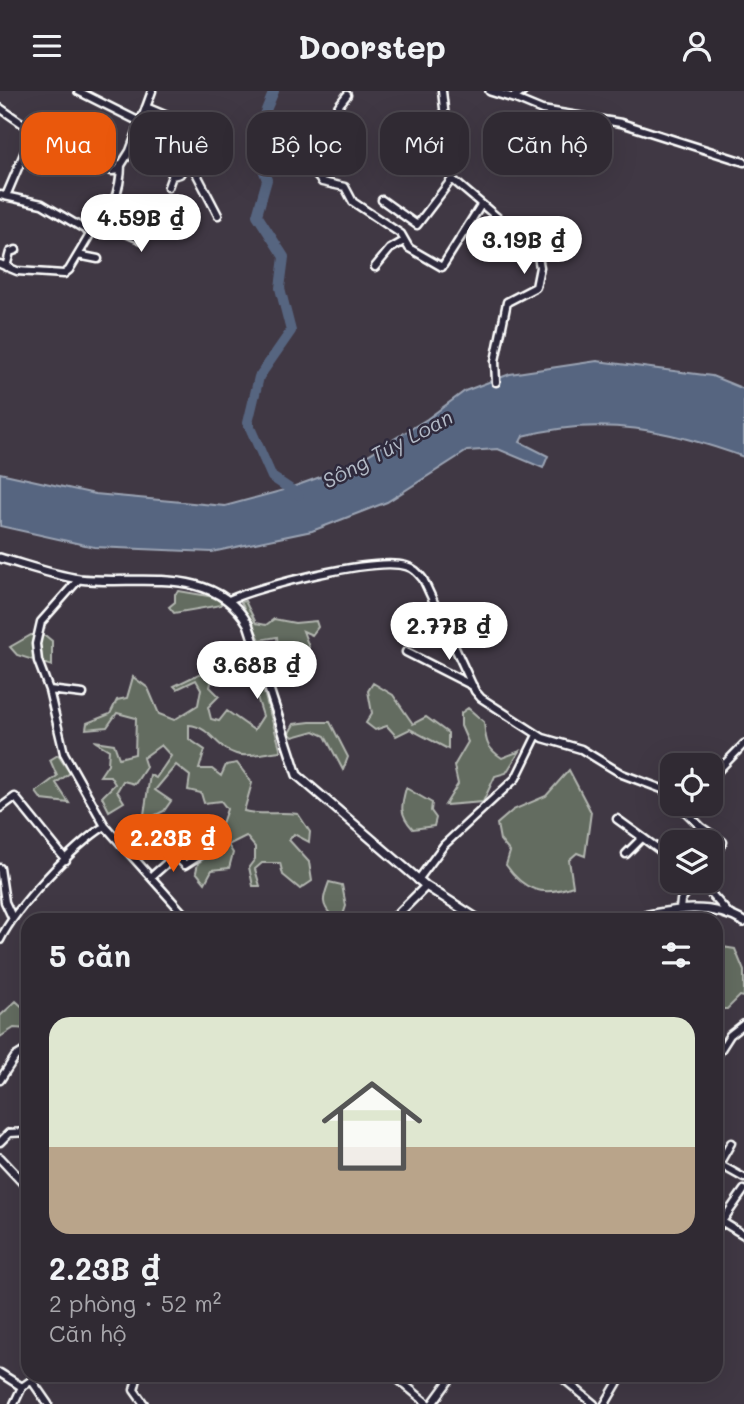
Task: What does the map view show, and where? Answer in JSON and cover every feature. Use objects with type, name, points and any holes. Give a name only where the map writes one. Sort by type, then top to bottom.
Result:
[{"type":"street","points":[[78,91],[130,116]]},
{"type":"street","points":[[144,112],[152,91]]},
{"type":"street","points":[[442,91],[445,112]]},
{"type":"street","points":[[490,91],[542,110],[621,123],[744,162]]},
{"type":"street","points":[[513,98],[523,91]]},
{"type":"street","points":[[347,95],[333,111],[319,147],[318,179],[345,187],[353,202],[401,234],[404,241],[419,256],[442,267],[481,205]]},
{"type":"street","points":[[146,107],[158,112]]},
{"type":"street","points":[[0,108],[26,126],[32,135],[3,195],[42,204],[91,233]]},
{"type":"street","points":[[116,170],[130,145]]},
{"type":"street","points":[[16,250],[10,252],[3,265],[64,274],[91,233],[102,223],[120,186],[121,164]]},
{"type":"street","points":[[168,187],[172,176],[176,175]]},
{"type":"street","points":[[198,175],[218,215]]},
{"type":"street","points":[[382,200],[417,225],[452,179],[452,175]]},
{"type":"street","points":[[452,179],[537,251],[541,267],[536,287],[507,302],[495,361],[496,382]]},
{"type":"street","points":[[102,223],[139,240],[144,238],[158,210]]},
{"type":"street","points":[[375,267],[390,249],[404,241]]},
{"type":"street","points":[[78,255],[98,259]]},
{"type":"street","points":[[0,558],[79,579],[157,579],[204,587],[229,600],[248,624],[297,775],[426,887],[468,913]]},
{"type":"street","points":[[229,600],[279,584],[350,568],[407,566],[423,579],[481,698],[537,735],[589,753],[622,774],[660,789]]},
{"type":"street","points":[[79,579],[60,598],[37,629],[38,661],[50,691],[64,753],[105,826],[183,913]]},
{"type":"street","points":[[406,652],[473,686]]},
{"type":"street","points":[[50,691],[83,694]]},
{"type":"street","points":[[418,880],[444,845],[516,778],[537,735]]},
{"type":"street","points":[[723,766],[744,744]]},
{"type":"street","points":[[0,808],[15,797],[66,860]]},
{"type":"street","points":[[690,816],[705,830]]},
{"type":"street","points":[[617,819],[660,851]]},
{"type":"street","points":[[0,940],[12,917],[66,860],[105,826]]},
{"type":"street","points":[[626,854],[642,838]]},
{"type":"street","points":[[134,859],[158,839],[187,866],[202,854]]},
{"type":"street","points":[[151,877],[176,855]]},
{"type":"street","points":[[0,868],[5,902],[12,917]]},
{"type":"street","points":[[399,913],[426,887]]},
{"type":"street","points":[[680,909],[681,900],[687,893]]},
{"type":"street","points":[[710,893],[730,915]]},
{"type":"street","points":[[660,913],[706,908],[744,922]]},
{"type":"street","points":[[723,1044],[730,1034],[744,1024]]},
{"type":"street","points":[[0,1080],[15,1057],[21,1053]]},
{"type":"street","points":[[0,1142],[9,1133],[21,1132]]},
{"type":"street","points":[[723,1157],[731,1143]]},
{"type":"street","points":[[0,1158],[21,1180]]},
{"type":"street","points":[[723,1166],[744,1178]]},
{"type":"street","points":[[723,1215],[744,1190]]},
{"type":"street","points":[[723,1222],[744,1235]]},
{"type":"street","points":[[0,1373],[22,1387]]},
{"type":"street","points":[[14,1404],[22,1387],[30,1382]]},
{"type":"street","points":[[33,1382],[48,1404]]},
{"type":"street","points":[[136,1382],[134,1390],[144,1404]]},
{"type":"street","points":[[402,1382],[430,1404],[447,1382]]},
{"type":"street","points":[[567,1382],[594,1404]]},
{"type":"street","points":[[605,1404],[618,1382]]},
{"type":"shaded area","points":[[179,591],[220,598],[221,605],[174,613],[169,607],[175,602],[175,594]]},
{"type":"shaded area","points":[[245,601],[256,623],[266,625],[274,619],[295,623],[316,621],[318,627],[312,635],[303,631],[309,647],[305,657],[278,646],[277,637],[260,640],[241,602]]},
{"type":"shaded area","points":[[31,635],[46,636],[52,641],[52,666],[17,655],[10,647]]},
{"type":"shaded area","points":[[251,648],[281,751],[236,754],[223,747],[208,733],[189,725],[189,739],[205,750],[199,769],[212,769],[221,776],[226,765],[237,763],[252,783],[244,811],[298,814],[310,832],[309,842],[294,834],[289,840],[309,862],[312,881],[300,889],[283,875],[280,863],[262,863],[255,869],[260,886],[253,886],[249,867],[255,859],[255,847],[246,836],[228,845],[233,853],[229,868],[212,870],[205,883],[196,872],[198,863],[223,845],[218,835],[227,809],[221,801],[204,803],[201,793],[188,790],[190,776],[176,765],[155,790],[171,801],[164,811],[143,821],[150,775],[156,778],[171,756],[161,745],[143,758],[146,767],[135,784],[123,781],[117,791],[124,802],[109,811],[102,797],[115,784],[110,776],[100,776],[108,764],[109,750],[94,741],[114,744],[119,758],[135,754],[136,718],[117,713],[107,727],[86,729],[87,723],[110,714],[117,700],[127,698],[133,677],[148,688],[159,714],[174,720],[198,705],[201,689],[196,680],[177,689],[174,686],[226,661],[213,674],[210,687],[219,696],[208,707],[211,719],[219,721],[227,711],[254,730],[263,716],[243,653]]},
{"type":"shaded area","points":[[373,683],[393,695],[413,724],[426,717],[448,733],[448,749],[410,729],[396,736],[387,726],[375,730],[366,723],[372,713],[368,691]]},
{"type":"shaded area","points":[[468,708],[484,722],[487,743],[496,754],[502,758],[520,751],[506,773],[495,776],[483,802],[445,805],[458,784],[454,766],[468,742],[461,726],[461,713]]},
{"type":"shaded area","points":[[330,722],[348,757],[343,770],[325,736],[314,731],[293,737],[289,733],[294,724]]},
{"type":"shaded area","points":[[58,755],[70,773],[56,783],[69,803],[42,800],[36,792],[57,776],[50,760]]},
{"type":"shaded area","points":[[569,770],[591,812],[585,856],[577,853],[569,860],[573,886],[552,891],[535,889],[520,881],[506,865],[510,852],[500,840],[497,824],[513,810],[546,796]]},
{"type":"shaded area","points":[[406,788],[432,803],[431,811],[436,818],[434,826],[413,829],[408,824],[402,810]]},
{"type":"shaded area","points":[[329,882],[342,885],[346,906],[344,913],[330,913],[324,904]]},
{"type":"shaded area","points":[[723,947],[735,949],[744,971],[744,997],[740,996],[727,1009],[723,1009]]},
{"type":"shaded area","points":[[16,1001],[21,1006],[21,1028],[14,1028],[0,1037],[0,1016]]},
{"type":"water","name":"Sông Túy Loan","points":[[597,361],[712,376],[744,389],[744,457],[689,439],[635,429],[608,426],[552,430],[523,436],[520,442],[548,456],[543,468],[498,449],[467,451],[387,502],[312,531],[212,552],[94,547],[0,526],[0,473],[95,494],[225,506],[284,490],[348,467],[427,419],[465,391],[510,374]]},
{"type":"waterway","points":[[274,91],[259,127],[259,158],[267,180],[257,215],[284,257],[280,288],[291,331],[259,377],[248,423],[272,477],[299,495]]}]
